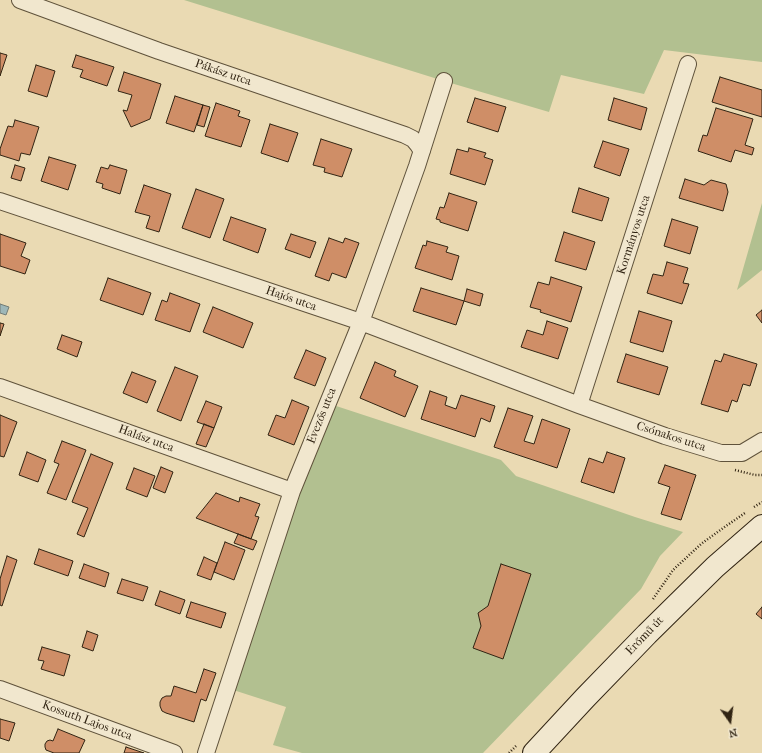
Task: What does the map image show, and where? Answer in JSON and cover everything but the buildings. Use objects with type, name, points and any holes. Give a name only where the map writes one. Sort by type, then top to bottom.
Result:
[{"type":"street","name":"Pákász utca","points":[[20,0],[159,51],[405,135],[413,139],[422,151]]},
{"type":"street","name":"Kormányos utca","points":[[579,405],[688,64]]},
{"type":"street","name":"Evezős utca","points":[[206,753],[292,491],[361,322],[422,151],[444,81]]},
{"type":"street","name":"Hajós utca","points":[[0,201],[361,322],[579,405]]},
{"type":"street","name":"Halász utca","points":[[0,387],[292,491]]},
{"type":"street","name":"Csónakos utca","points":[[579,405],[665,436],[721,453],[742,453],[762,441]]},
{"type":"street","name":"Erőmű út","points":[[534,753],[585,698],[714,567],[762,526]]},
{"type":"street","name":"Kossuth Lajos utca","points":[[0,689],[174,753]]},
{"type":"green space","points":[[184,0],[762,0],[762,62],[664,50],[644,94],[561,75],[549,112]]},
{"type":"green space","points":[[762,203],[762,270],[737,290]]},
{"type":"green space","points":[[327,403],[501,460],[516,476],[683,532],[660,556],[641,589],[483,753],[302,753],[273,745],[286,707],[224,687]]},
{"type":"water","points":[[0,304],[9,307],[6,315],[0,313]]}]
